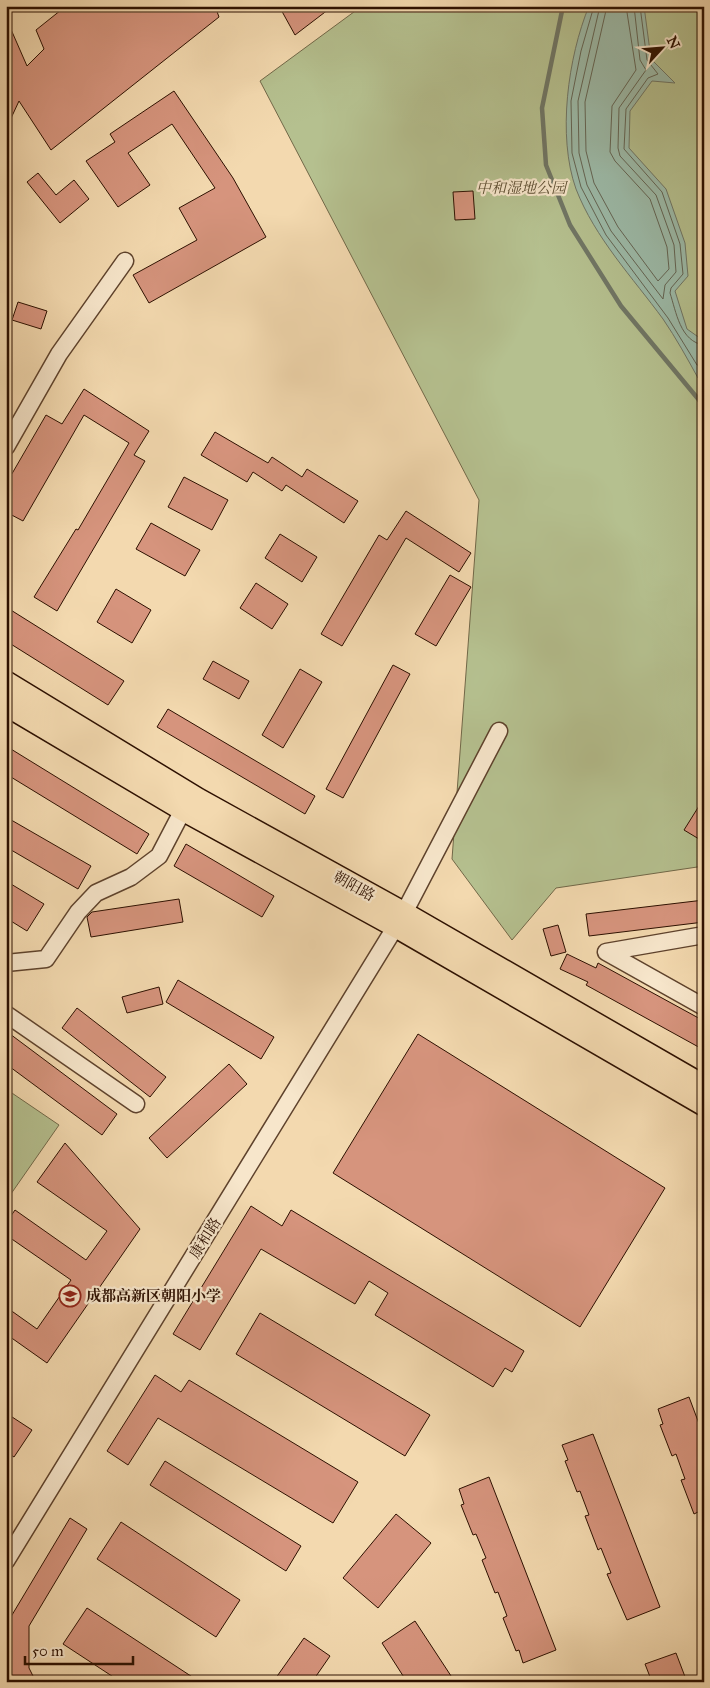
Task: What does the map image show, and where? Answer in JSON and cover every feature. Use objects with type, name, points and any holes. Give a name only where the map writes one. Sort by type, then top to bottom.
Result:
[{"type":"main road","name":"朝阳路","points":[[6,682],[704,1105]]},
{"type":"main road","name":"朝阳路","points":[[6,706],[183,810],[400,920],[704,1086]]},
{"type":"street","points":[[6,447],[60,354],[125,261]]},
{"type":"street","name":"康和路","points":[[6,1562],[400,920],[499,731]]},
{"type":"street","points":[[6,963],[46,959],[78,912],[96,893],[131,876],[159,856],[183,810]]},
{"type":"street","points":[[704,935],[606,952],[704,1007]]},
{"type":"street","points":[[6,1014],[136,1104]]},
{"type":"green space","name":"中和湿地公园","points":[[362,6],[704,6],[704,866],[556,888],[512,940],[452,859],[479,500],[260,81]]},
{"type":"green space","points":[[6,1089],[59,1125],[6,1201]]},
{"type":"water","points":[[589,6],[644,6],[651,59],[675,83],[652,81],[630,111],[629,148],[666,189],[685,243],[688,276],[675,291],[687,329],[704,341],[704,366],[698,378],[663,319],[615,257],[593,224],[576,189],[570,168],[566,121],[575,49]]},
{"type":"building","points":[[66,6],[215,6],[219,17],[51,150],[19,101],[6,129],[6,18],[27,66],[44,49],[36,30]]},
{"type":"building","points":[[279,6],[333,6],[295,35]]},
{"type":"building","points":[[174,91],[233,178],[266,237],[149,303],[133,275],[197,240],[179,208],[215,188],[172,124],[128,153],[150,185],[118,207],[86,161],[115,142],[110,134]]},
{"type":"building","points":[[38,173],[56,195],[74,180],[89,199],[60,223],[27,182]]},
{"type":"building","points":[[473,191],[475,219],[455,220],[453,192]]},
{"type":"building","points":[[18,302],[47,311],[41,329],[12,320]]},
{"type":"building","points":[[84,389],[149,431],[134,455],[145,461],[57,611],[34,597],[76,529],[78,530],[129,443],[84,415],[23,521],[6,512],[6,484],[46,415],[62,424]]},
{"type":"building","points":[[215,432],[268,463],[272,457],[302,477],[307,469],[358,501],[344,523],[286,485],[282,491],[253,472],[247,482],[201,455]]},
{"type":"building","points":[[184,477],[228,500],[212,530],[168,507]]},
{"type":"building","points":[[406,511],[471,553],[459,572],[406,538],[342,646],[321,634],[379,535],[387,540]]},
{"type":"building","points":[[151,523],[200,550],[185,576],[136,549]]},
{"type":"building","points":[[280,534],[317,557],[302,582],[265,558]]},
{"type":"building","points":[[450,575],[471,587],[436,646],[415,634]]},
{"type":"building","points":[[256,583],[288,604],[272,629],[240,608]]},
{"type":"building","points":[[116,589],[151,610],[132,643],[97,622]]},
{"type":"building","points":[[6,607],[124,681],[108,705],[6,641]]},
{"type":"building","points":[[213,661],[249,681],[239,699],[203,679]]},
{"type":"building","points":[[393,665],[410,674],[343,798],[326,789]]},
{"type":"building","points":[[300,669],[322,682],[283,748],[262,735]]},
{"type":"building","points":[[168,709],[315,796],[305,814],[157,727]]},
{"type":"building","points":[[6,746],[149,834],[137,854],[6,774]]},
{"type":"building","points":[[704,798],[704,842],[684,830]]},
{"type":"building","points":[[6,817],[91,866],[78,889],[6,847]]},
{"type":"building","points":[[186,844],[274,896],[262,917],[174,866]]},
{"type":"building","points":[[6,881],[44,904],[27,931],[6,918]]},
{"type":"building","points":[[179,899],[183,922],[91,937],[87,917],[92,912]]},
{"type":"building","points":[[704,900],[704,922],[589,936],[586,914]]},
{"type":"building","points":[[558,925],[566,952],[551,956],[543,929]]},
{"type":"building","points":[[567,954],[596,968],[598,963],[704,1021],[704,1050],[586,985],[588,982],[560,969]]},
{"type":"building","points":[[178,980],[274,1037],[261,1059],[166,1002]]},
{"type":"building","points":[[159,987],[163,1004],[127,1013],[122,997]]},
{"type":"building","points":[[77,1008],[166,1077],[150,1097],[62,1028]]},
{"type":"building","points":[[6,1031],[117,1114],[102,1135],[6,1064]]},
{"type":"building","points":[[418,1034],[665,1188],[580,1327],[333,1173]]},
{"type":"building","points":[[229,1064],[247,1084],[167,1158],[149,1138]]},
{"type":"building","points":[[65,1143],[140,1229],[47,1363],[6,1334],[6,1307],[37,1329],[71,1280],[6,1235],[6,1223],[15,1210],[86,1260],[107,1231],[37,1182]]},
{"type":"building","points":[[251,1206],[282,1226],[291,1210],[524,1351],[512,1372],[505,1368],[493,1387],[375,1315],[388,1293],[369,1281],[355,1304],[261,1249],[200,1350],[173,1334]]},
{"type":"building","points":[[260,1313],[430,1415],[405,1456],[236,1354]]},
{"type":"building","points":[[155,1375],[181,1392],[189,1380],[358,1482],[333,1523],[158,1418],[128,1465],[107,1451]]},
{"type":"building","points":[[689,1397],[704,1437],[704,1509],[694,1514],[681,1480],[685,1479],[676,1454],[672,1456],[660,1425],[663,1424],[658,1409]]},
{"type":"building","points":[[6,1413],[32,1430],[14,1457],[6,1452]]},
{"type":"building","points":[[593,1434],[660,1607],[627,1620],[607,1574],[611,1573],[601,1548],[598,1550],[585,1516],[589,1515],[580,1491],[577,1492],[565,1461],[568,1460],[562,1445]]},
{"type":"building","points":[[165,1461],[301,1546],[286,1571],[150,1485]]},
{"type":"building","points":[[489,1477],[556,1650],[523,1663],[519,1650],[516,1651],[503,1618],[507,1616],[498,1592],[495,1593],[482,1560],[486,1558],[476,1534],[473,1535],[461,1505],[464,1504],[459,1489]]},
{"type":"building","points":[[396,1514],[431,1543],[378,1608],[343,1578]]},
{"type":"building","points":[[70,1518],[87,1529],[29,1626],[29,1668],[36,1682],[6,1682],[6,1625]]},
{"type":"building","points":[[121,1522],[240,1600],[216,1637],[97,1559]]},
{"type":"building","points":[[87,1608],[200,1682],[121,1682],[63,1644]]},
{"type":"building","points":[[415,1621],[455,1682],[407,1682],[382,1643]]},
{"type":"building","points":[[304,1638],[330,1656],[312,1682],[273,1682]]},
{"type":"building","points":[[676,1653],[687,1682],[652,1682],[645,1664]]},
{"type":"waterway","points":[[563,6],[542,108],[546,165],[570,225],[621,306],[704,406]]},
{"type":"place","name":"成都高新区朝阳小学","points":[[70,1296]]}]
